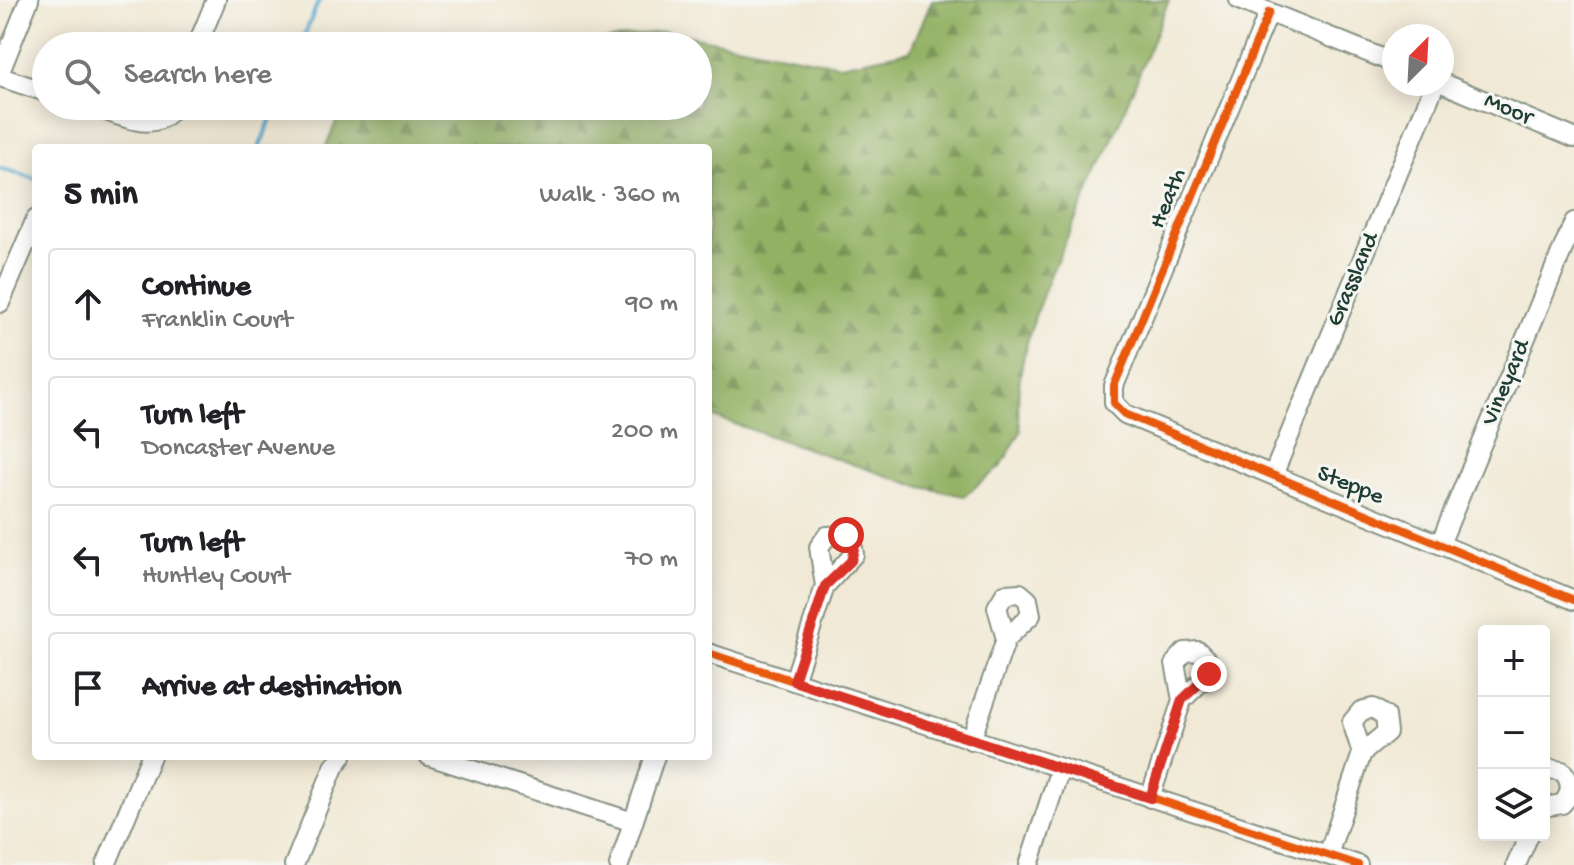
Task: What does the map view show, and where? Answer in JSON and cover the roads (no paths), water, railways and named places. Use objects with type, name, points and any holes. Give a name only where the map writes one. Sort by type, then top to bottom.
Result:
[{"type":"street","points":[[29,0],[0,75],[32,87]]},
{"type":"street","points":[[203,32],[216,0]]},
{"type":"street","points":[[1239,0],[1382,58]]},
{"type":"street","name":"Heath","points":[[1114,403],[1114,386],[1269,12]]},
{"type":"street","name":"Moor","points":[[1454,88],[1574,138]]},
{"type":"street","name":"Grassland","points":[[1273,475],[1430,96]]},
{"type":"street","name":"Vineyard","points":[[1440,544],[1574,222]]},
{"type":"street","points":[[0,303],[32,228]]},
{"type":"street","name":"Steppe","points":[[1114,403],[1125,414],[1574,600]]},
{"type":"street","points":[[794,681],[825,586]]},
{"type":"street","points":[[971,740],[1006,639]]},
{"type":"street","points":[[712,654],[1358,865]]},
{"type":"street","points":[[1150,798],[1182,700]]},
{"type":"street","points":[[1328,855],[1362,753]]},
{"type":"street","points":[[106,865],[149,760]]},
{"type":"street","points":[[294,865],[339,760]]},
{"type":"street","points":[[441,760],[633,822]]},
{"type":"street","points":[[619,865],[654,760]]},
{"type":"street","points":[[1029,865],[1060,769]]},
{"type":"street","points":[[1550,769],[1562,771],[1570,783],[1570,792],[1562,804],[1550,806]]},
{"type":"street","points":[[1516,865],[1526,841]]},
{"type":"waterway","points":[[306,32],[319,0]]},
{"type":"waterway","points":[[261,144],[270,120]]},
{"type":"waterway","points":[[0,168],[32,178]]}]
